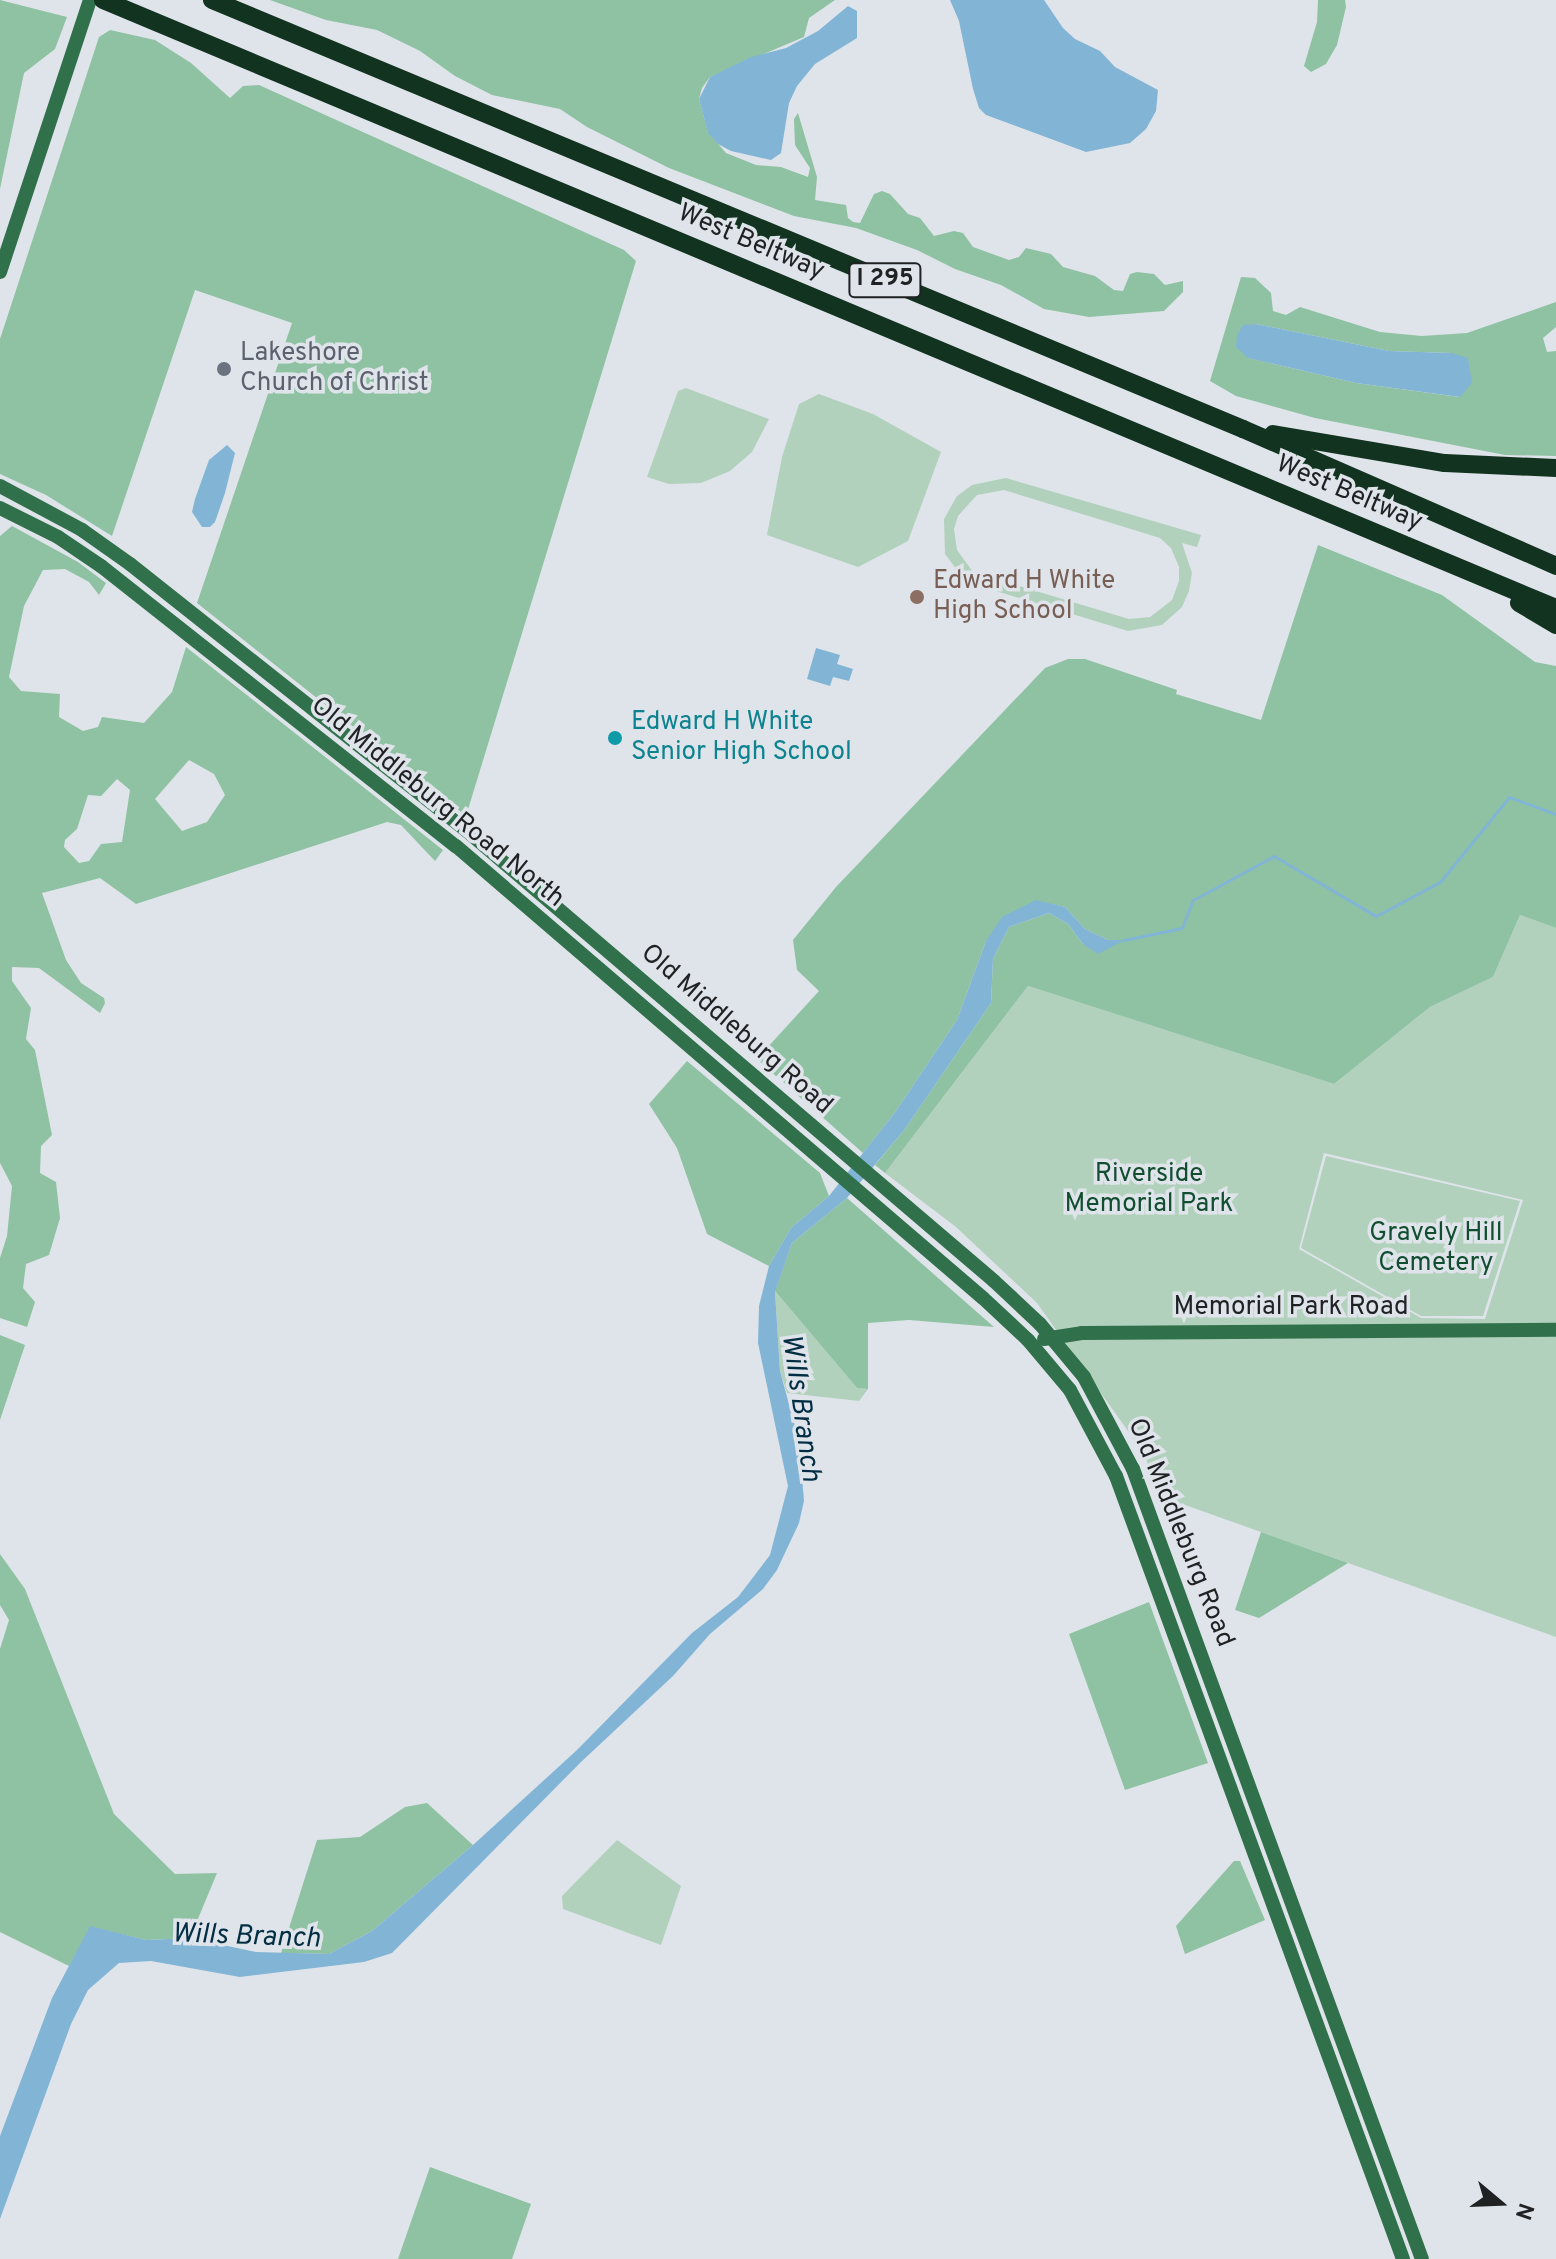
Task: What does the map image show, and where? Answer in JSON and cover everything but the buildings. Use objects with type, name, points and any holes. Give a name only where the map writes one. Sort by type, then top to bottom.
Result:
[{"type":"highway","name":"West Beltway","points":[[103,0],[1556,608]]},
{"type":"highway","name":"West Beltway","points":[[212,0],[1243,429],[1556,566]]},
{"type":"highway","points":[[1243,429],[1396,458],[1496,467],[1556,468]]},
{"type":"highway","points":[[1465,571],[1556,625]]},
{"type":"main road","points":[[0,272],[90,0]]},
{"type":"main road","name":"Old Middleburg Road North","points":[[0,486],[91,535],[467,831]]},
{"type":"main road","name":"Old Middleburg Road North","points":[[0,508],[58,537],[101,566],[456,846],[823,1163]]},
{"type":"main road","points":[[288,713],[298,697]]},
{"type":"main road","name":"Old Middleburg Road","points":[[467,831],[994,1281],[1051,1338],[1084,1377],[1126,1449],[1367,2106],[1417,2255]]},
{"type":"main road","name":"Old Middleburg Road","points":[[823,1163],[1028,1340],[1070,1390],[1109,1459],[1403,2259]]},
{"type":"main road","points":[[887,1217],[899,1201]]},
{"type":"main road","name":"Memorial Park Road","points":[[1028,1340],[1082,1333],[1556,1330]]},
{"type":"main road","points":[[1180,1649],[1198,1642]]},
{"type":"main road","points":[[1350,2114],[1367,2106]]},
{"type":"green space","points":[[0,0],[67,17],[55,49],[24,73],[0,189]]},
{"type":"green space","points":[[270,0],[835,0],[809,18],[804,37],[710,77],[702,88],[699,99],[708,132],[726,153],[756,165],[781,167],[808,177],[810,168],[795,145],[794,119],[798,113],[817,177],[815,200],[846,205],[848,218],[853,222],[860,223],[874,194],[882,191],[890,194],[908,214],[920,218],[934,236],[954,231],[963,233],[973,247],[1009,260],[1019,257],[1026,248],[1051,254],[1063,267],[1095,276],[1114,290],[1123,291],[1130,274],[1137,272],[1154,274],[1165,285],[1183,281],[1183,292],[1164,311],[1089,317],[1044,309],[1001,285],[955,269],[917,250],[856,228],[794,216],[669,168],[587,127],[560,109],[492,95],[455,76],[420,51],[377,30],[326,20]]},
{"type":"green space","points":[[1318,0],[1345,0],[1346,7],[1337,45],[1326,64],[1311,72],[1304,66],[1317,22]]},
{"type":"green space","points":[[110,30],[155,40],[191,63],[230,98],[243,86],[259,85],[624,250],[636,261],[466,816],[197,603],[292,323],[195,290],[112,536],[46,495],[0,474],[0,339],[99,37]]},
{"type":"green space","points":[[1241,277],[1255,278],[1271,293],[1273,311],[1286,315],[1300,307],[1380,332],[1422,336],[1467,333],[1556,302],[1556,327],[1543,338],[1547,352],[1556,351],[1556,456],[1505,455],[1315,418],[1236,396],[1210,381]],"holes":[[[1256,324],[1389,351],[1452,353],[1459,397],[1356,383],[1249,358]]]},
{"type":"green space","points":[[686,388],[769,419],[752,452],[730,471],[701,483],[669,484],[647,477],[678,391]]},
{"type":"green space","points":[[819,394],[873,414],[941,452],[908,541],[858,567],[767,535],[782,457],[799,404]]},
{"type":"green space","points":[[1006,478],[1201,535],[1197,547],[1182,543],[1192,573],[1182,607],[1162,625],[1128,631],[966,582],[945,554],[944,519],[957,496],[972,485]],"holes":[[[1004,490],[1160,538],[1171,548],[1179,567],[1179,581],[1172,600],[1150,617],[1129,619],[973,572],[957,550],[954,529],[958,516],[977,495]]]},
{"type":"green space","points":[[12,526],[78,562],[106,583],[99,595],[89,582],[65,569],[43,570],[24,606],[9,677],[21,691],[60,694],[59,717],[83,731],[98,727],[102,717],[144,723],[172,692],[186,647],[443,850],[435,861],[401,825],[387,822],[136,904],[100,878],[42,893],[66,960],[81,983],[104,998],[105,1003],[100,1013],[39,968],[12,967],[12,981],[31,1008],[26,1039],[35,1050],[52,1135],[41,1146],[40,1173],[56,1182],[60,1218],[49,1255],[26,1264],[23,1288],[35,1302],[27,1327],[0,1318],[0,1258],[7,1236],[12,1186],[0,1163],[0,536]],"holes":[[[189,760],[214,774],[225,795],[207,822],[182,831],[155,799]],[[117,779],[130,790],[122,842],[101,844],[89,861],[79,863],[64,847],[65,840],[77,829],[88,795],[101,796]]]},
{"type":"green space","points":[[1318,545],[1442,595],[1535,662],[1556,666],[1556,928],[1520,915],[1493,977],[1430,1007],[1334,1084],[1028,986],[885,1173],[875,1165],[905,1129],[991,1003],[993,959],[1009,927],[1049,913],[1068,924],[1083,944],[1122,940],[1108,940],[1085,929],[1065,907],[1036,901],[986,941],[957,1020],[896,1111],[863,1153],[760,1062],[766,1049],[819,991],[797,970],[793,940],[836,887],[1045,668],[1068,659],[1085,659],[1177,690],[1176,694],[1261,720]]},
{"type":"green space","name":"Riverside Memorial Park","points":[[1520,915],[1556,928],[1556,1637],[1157,1495],[1145,1455],[1037,1303],[956,1227],[885,1173],[1028,986],[1334,1084],[1430,1007],[1493,977]],"holes":[[[1324,1153],[1523,1200],[1485,1319],[1421,1318],[1299,1249]]]},
{"type":"green space","points":[[687,1061],[820,1173],[829,1196],[791,1228],[769,1266],[707,1234],[677,1148],[649,1104]]},
{"type":"green space","name":"Gravely Hill Cemetery","points":[[1326,1156],[1520,1201],[1483,1316],[1421,1316],[1301,1248]]},
{"type":"green space","points":[[847,1198],[994,1327],[909,1320],[868,1323],[868,1389],[857,1388],[775,1291],[792,1243]]},
{"type":"green space","points":[[775,1291],[857,1388],[868,1389],[859,1401],[787,1393],[780,1371]]},
{"type":"green space","points":[[0,1335],[25,1345],[0,1420]]},
{"type":"green space","points":[[1261,1532],[1348,1563],[1259,1618],[1235,1610]]},
{"type":"green space","points":[[0,1554],[25,1589],[114,1814],[175,1874],[217,1873],[190,1938],[146,1940],[91,1927],[69,1966],[0,1932],[0,1649],[9,1620],[0,1605]]},
{"type":"green space","points":[[1149,1602],[1208,1763],[1125,1790],[1069,1634]]},
{"type":"green space","points":[[427,1803],[473,1845],[372,1931],[329,1954],[281,1953],[317,1840],[360,1837],[405,1807]]},
{"type":"green space","points":[[617,1840],[681,1886],[661,1945],[563,1909],[562,1896]]},
{"type":"green space","points":[[1234,1861],[1240,1861],[1265,1920],[1185,1954],[1176,1926]]},
{"type":"green space","points":[[430,2167],[531,2204],[512,2259],[398,2259]]},
{"type":"water","points":[[950,0],[1044,0],[1063,28],[1075,39],[1100,51],[1115,67],[1158,90],[1156,111],[1146,129],[1130,143],[1086,152],[986,115],[979,108],[973,89],[959,21]]},
{"type":"water","points":[[848,6],[857,11],[857,38],[815,64],[797,86],[789,103],[781,153],[771,160],[731,151],[718,144],[708,133],[699,99],[710,77],[751,57],[786,48],[818,31]]},
{"type":"water","points":[[1256,324],[1389,351],[1452,353],[1468,358],[1472,383],[1460,397],[1356,383],[1248,358],[1236,347],[1237,335],[1243,325]]},
{"type":"water","points":[[227,445],[235,453],[225,493],[215,522],[210,527],[202,527],[192,512],[195,499],[209,460]]},
{"type":"water","points":[[816,648],[840,655],[837,664],[853,669],[849,681],[833,677],[830,686],[807,679]]},
{"type":"water","name":"Wills Branch","points":[[1036,900],[1065,907],[1085,929],[1108,940],[1125,940],[1098,954],[1083,944],[1068,924],[1049,913],[1009,927],[993,959],[991,1003],[905,1129],[847,1198],[792,1243],[775,1292],[780,1371],[799,1441],[804,1501],[799,1523],[777,1570],[763,1589],[710,1634],[673,1676],[581,1762],[392,1953],[364,1962],[240,1977],[151,1961],[119,1963],[88,1990],[71,2024],[0,2219],[0,2136],[52,1998],[90,1926],[146,1940],[190,1938],[256,1952],[329,1954],[372,1931],[473,1845],[577,1750],[692,1633],[738,1597],[770,1555],[788,1486],[758,1343],[759,1306],[769,1266],[791,1228],[829,1196],[896,1111],[957,1020],[986,941],[1002,917]]},
{"type":"waterway","name":"Wills Branch","points":[[1124,940],[1182,928],[1193,900],[1274,856],[1376,916],[1440,882],[1509,797],[1556,814]]},
{"type":"place","name":"Lakeshore Church of Christ","points":[[224,369]]},
{"type":"place","name":"Edward H White High School","points":[[917,597]]},
{"type":"place","name":"Edward H White Senior High School","points":[[615,738]]}]
